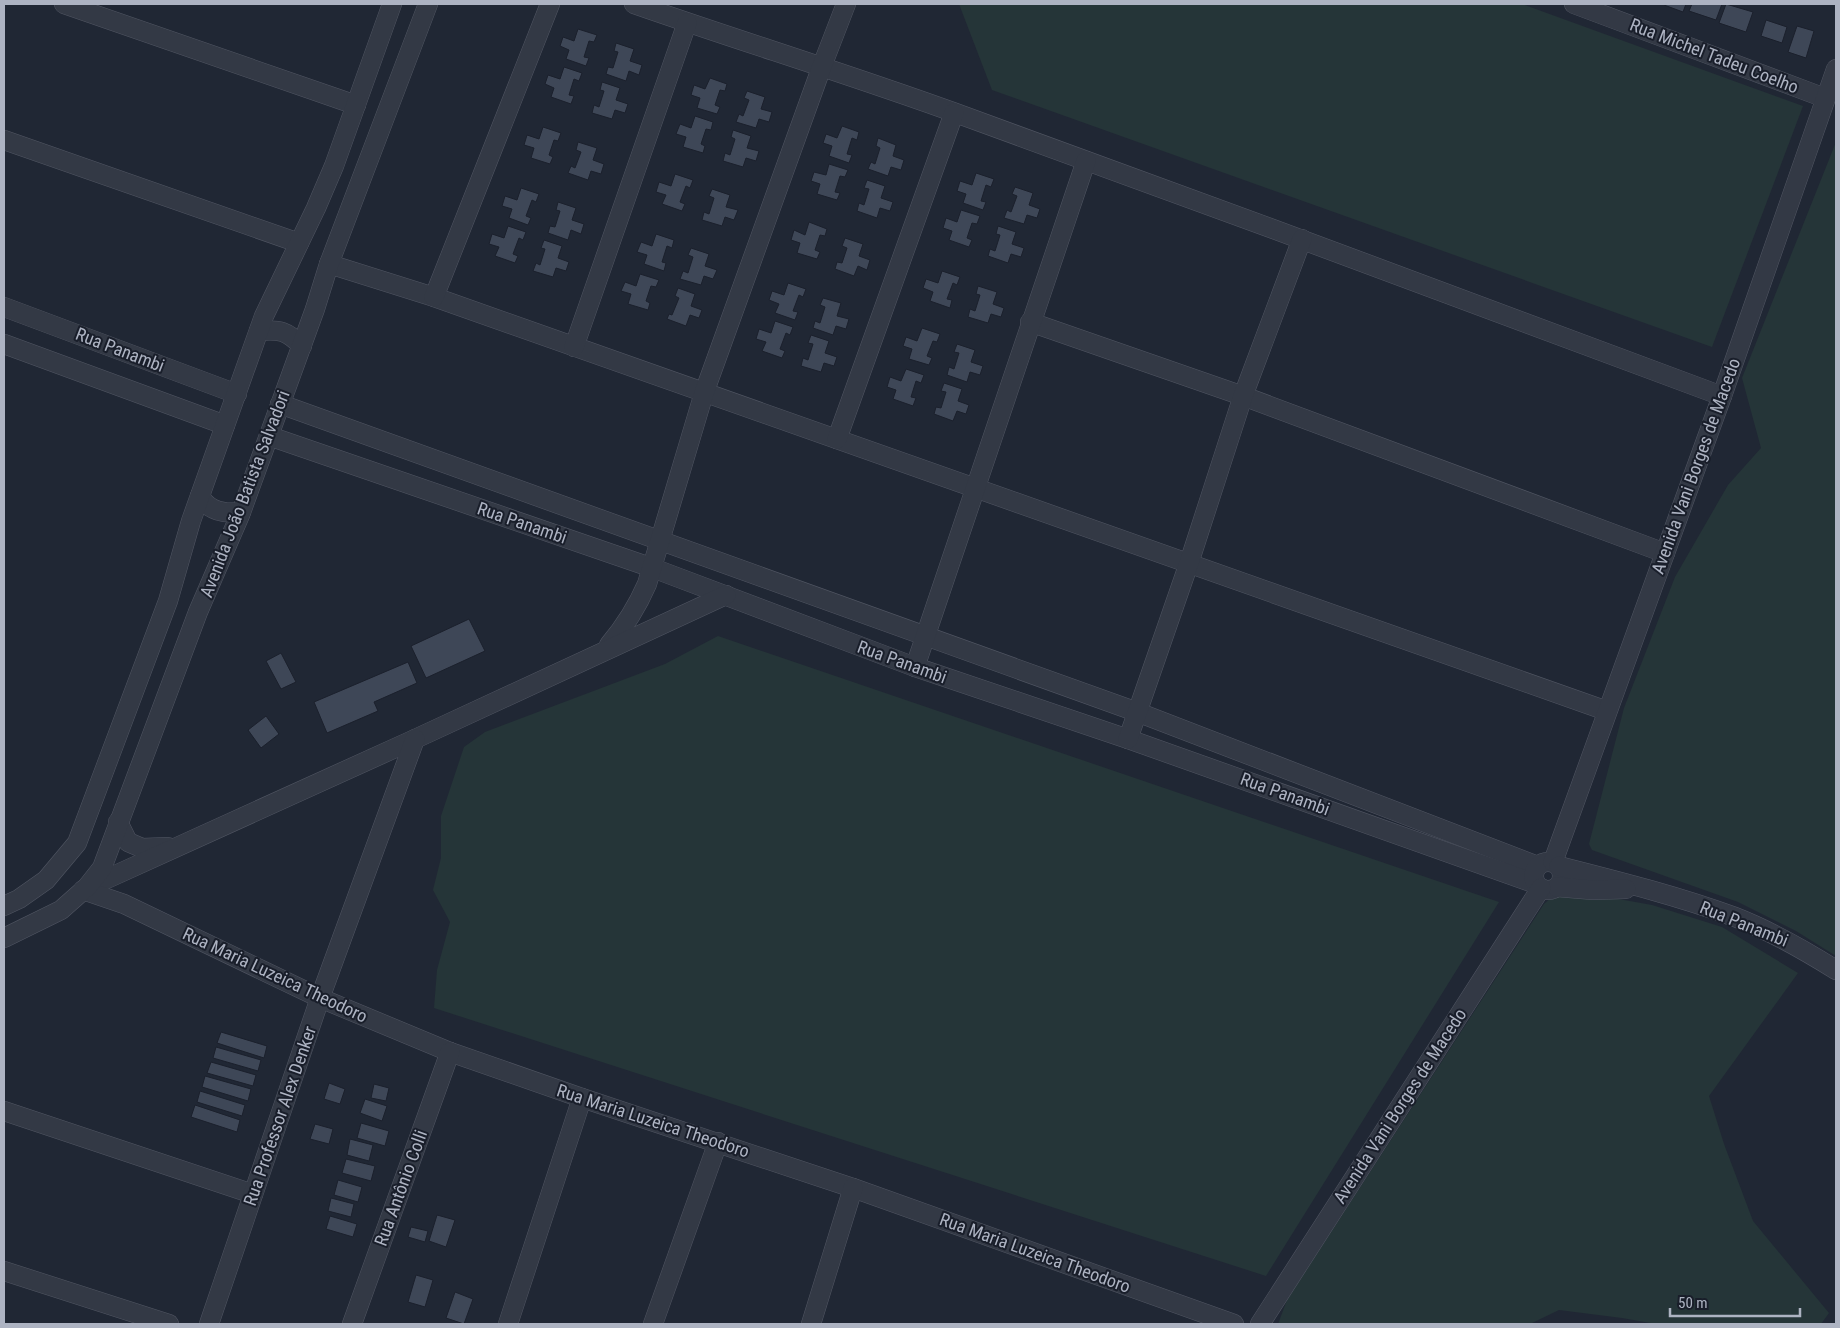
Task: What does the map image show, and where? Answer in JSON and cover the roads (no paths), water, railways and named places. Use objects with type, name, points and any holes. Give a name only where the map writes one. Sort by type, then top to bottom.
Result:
[{"type":"street","points":[[64,4],[356,104]]},
{"type":"street","name":"Avenida João Batista Salvadori","points":[[4,906],[19,899],[46,880],[77,843],[168,601],[191,521],[264,316],[334,166],[392,4]]},
{"type":"street","name":"Avenida João Batista Salvadori","points":[[4,938],[61,910],[83,890],[102,868],[198,612],[241,512],[270,436],[329,264],[428,4]]},
{"type":"street","points":[[434,297],[550,4]]},
{"type":"street","points":[[634,4],[822,66],[954,113],[1302,239],[1722,396]]},
{"type":"street","points":[[606,649],[638,606],[647,584],[650,568],[704,392],[846,4]]},
{"type":"street","name":"Rua Michel Tadeu Coelho","points":[[1574,4],[1825,98]]},
{"type":"street","points":[[574,347],[687,22]]},
{"type":"street","name":"Avenida Vani Borges de Macedo","points":[[1260,1324],[1547,875],[1722,396],[1836,69]]},
{"type":"street","points":[[837,439],[954,113]]},
{"type":"street","points":[[4,140],[299,244]]},
{"type":"street","points":[[915,668],[974,488],[1086,161]]},
{"type":"street","points":[[1128,739],[1189,563],[1243,396],[1302,239]]},
{"type":"street","points":[[329,264],[434,297],[1607,711]]},
{"type":"street","name":"Rua Panambi","points":[[4,306],[237,394]]},
{"type":"street","points":[[1030,322],[1243,396],[1665,553]]},
{"type":"street","points":[[259,331],[275,329],[284,331],[302,346]]},
{"type":"street","name":"Rua Panambi","points":[[4,344],[226,425]]},
{"type":"street","name":"Rua Panambi","points":[[280,404],[1137,712],[1547,875]]},
{"type":"street","name":"Rua Panambi","points":[[270,436],[726,595],[915,668],[1128,739],[1593,890],[1646,888],[1736,918],[1792,943],[1836,970]]},
{"type":"street","points":[[200,496],[212,508],[224,513],[241,512]]},
{"type":"street","points":[[83,890],[416,739],[606,649],[726,595]]},
{"type":"street","name":"Rua Professor Alex Denker","points":[[209,1324],[320,998],[416,739]]},
{"type":"street","points":[[118,822],[128,842],[142,848],[175,847]]},
{"type":"street","name":"Rua Maria Luzeica Theodoro","points":[[83,890],[124,904],[320,998],[450,1052],[853,1188],[1234,1324]]},
{"type":"street","name":"Rua Antônio Colli","points":[[352,1324],[450,1052]]},
{"type":"street","points":[[508,1324],[582,1098]]},
{"type":"street","points":[[4,1111],[253,1194]]},
{"type":"street","points":[[653,1324],[718,1142]]},
{"type":"street","points":[[811,1324],[853,1188]]},
{"type":"street","points":[[4,1271],[169,1324]]}]
